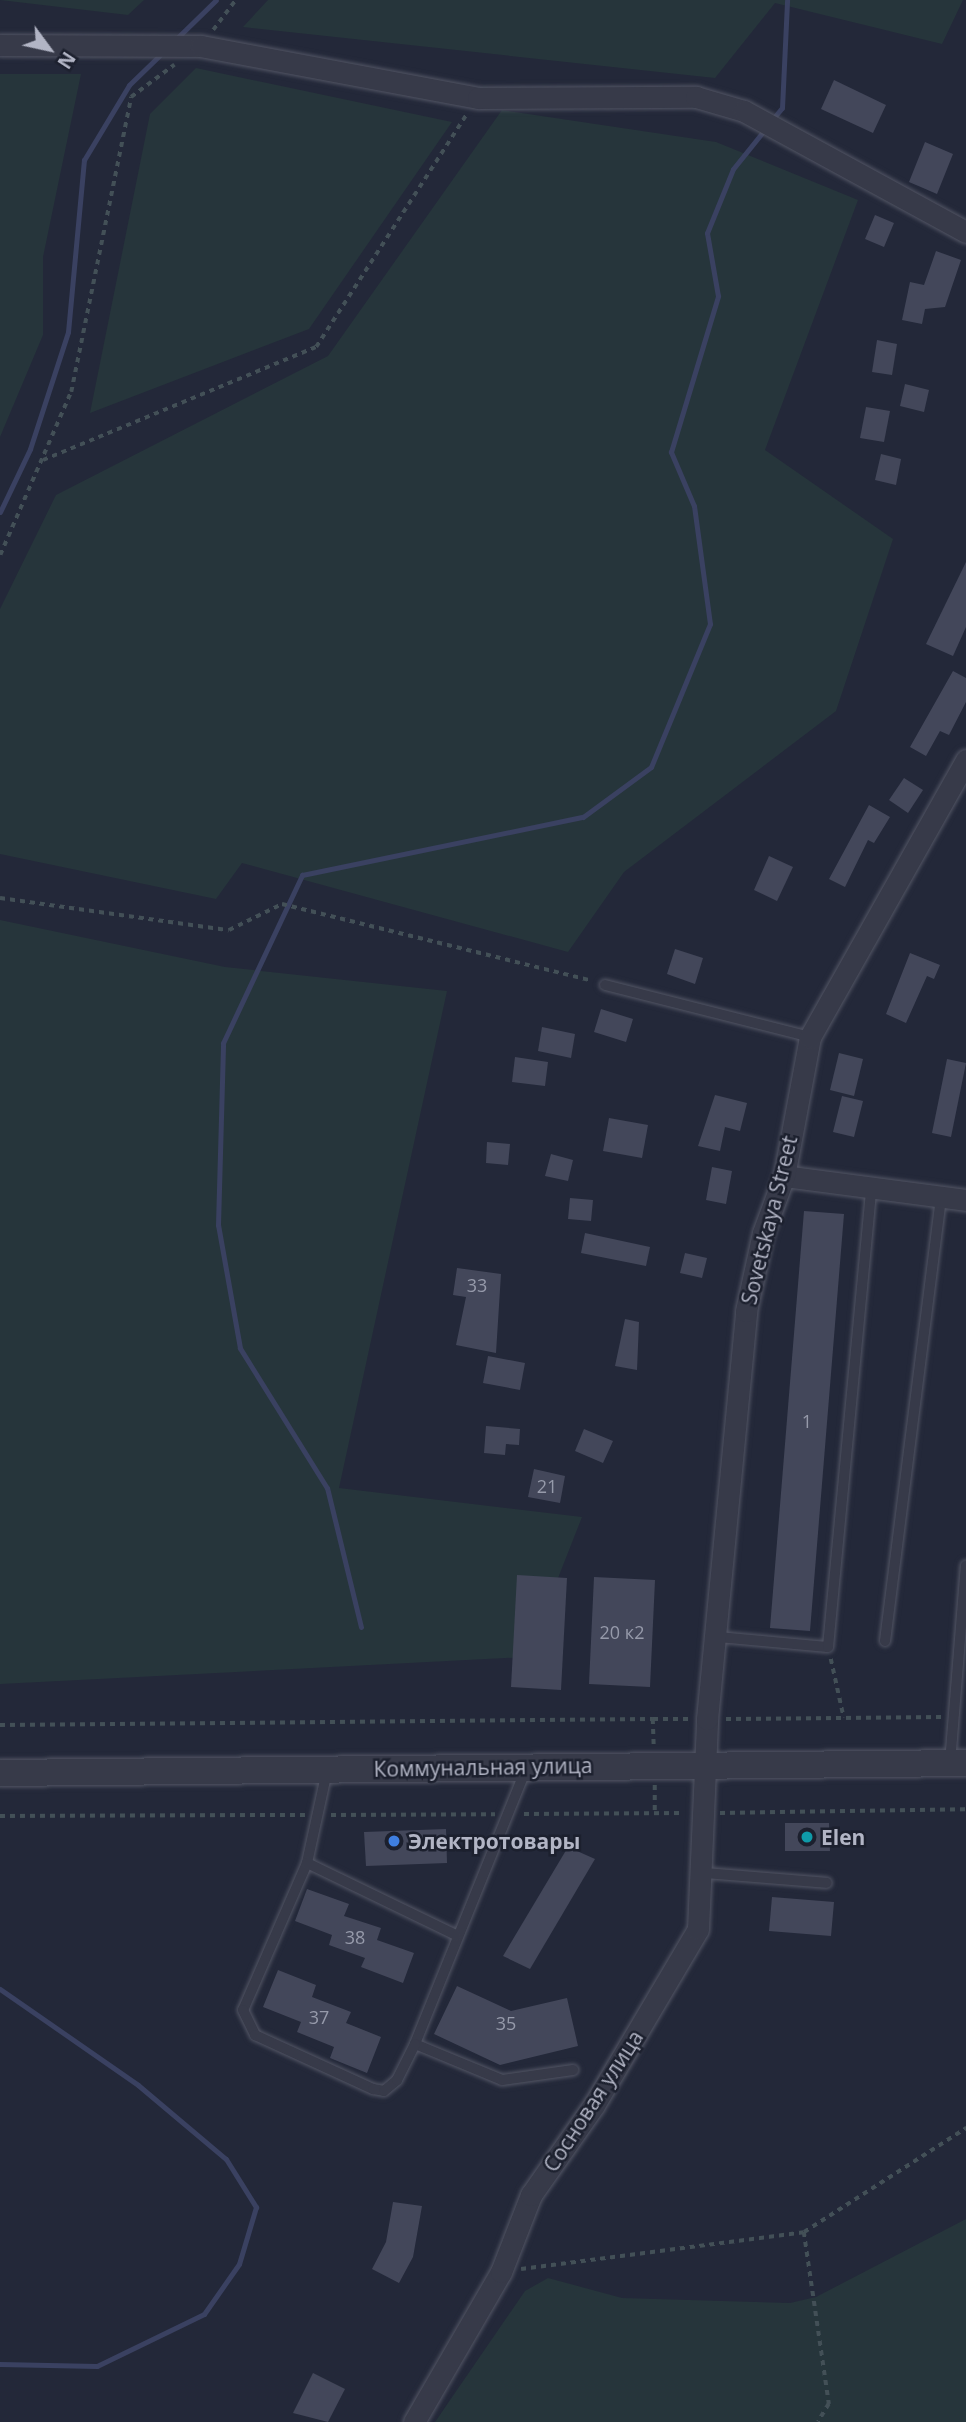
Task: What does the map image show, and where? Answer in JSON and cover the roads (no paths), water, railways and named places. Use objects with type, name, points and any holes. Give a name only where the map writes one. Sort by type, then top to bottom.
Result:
[{"type":"street","points":[[0,45],[201,46],[478,98],[696,97],[744,111],[966,232]]},
{"type":"street","name":"Sovetskaya Street","points":[[705,1763],[746,1311],[784,1176],[810,1037],[861,936],[966,760]]},
{"type":"street","points":[[784,1176],[871,1191],[966,1200]]},
{"type":"street","name":"Коммунальная улица","points":[[0,1773],[705,1763],[958,1763]]},
{"type":"street","name":"Сосновая улица","points":[[414,2422],[501,2272],[531,2195],[689,1950],[701,1916],[705,1763]]},
{"type":"lane","points":[[606,985],[810,1037]]},
{"type":"lane","points":[[718,1637],[828,1647],[871,1191]]},
{"type":"lane","points":[[886,1641],[941,1198]]},
{"type":"lane","points":[[958,1763],[966,1566]]},
{"type":"lane","points":[[327,1770],[322,1815],[307,1863],[243,2010],[255,2035],[384,2091],[415,2044],[456,1935],[513,1814],[527,1766]]},
{"type":"lane","points":[[307,1863],[456,1935]]},
{"type":"lane","points":[[704,1873],[827,1883]]},
{"type":"lane","points":[[415,2044],[502,2080],[573,2070]]},
{"type":"waterway","points":[[175,40],[216,0]]},
{"type":"waterway","points":[[771,121],[782,108],[787,0]]},
{"type":"waterway","points":[[0,512],[30,449],[68,332],[84,160],[129,85],[163,52]]},
{"type":"waterway","points":[[361,1627],[327,1488],[240,1348],[218,1225],[223,1043],[302,875],[583,817],[651,767],[710,624],[694,506],[671,452],[718,296],[707,233],[733,169],[765,129]]},
{"type":"waterway","points":[[0,1989],[138,2085],[226,2159],[256,2207],[239,2264],[204,2314],[97,2366],[0,2364]]},
{"type":"place","name":"Elen","points":[[807,1837]]},
{"type":"place","name":"Электротовары","points":[[394,1841]]}]
